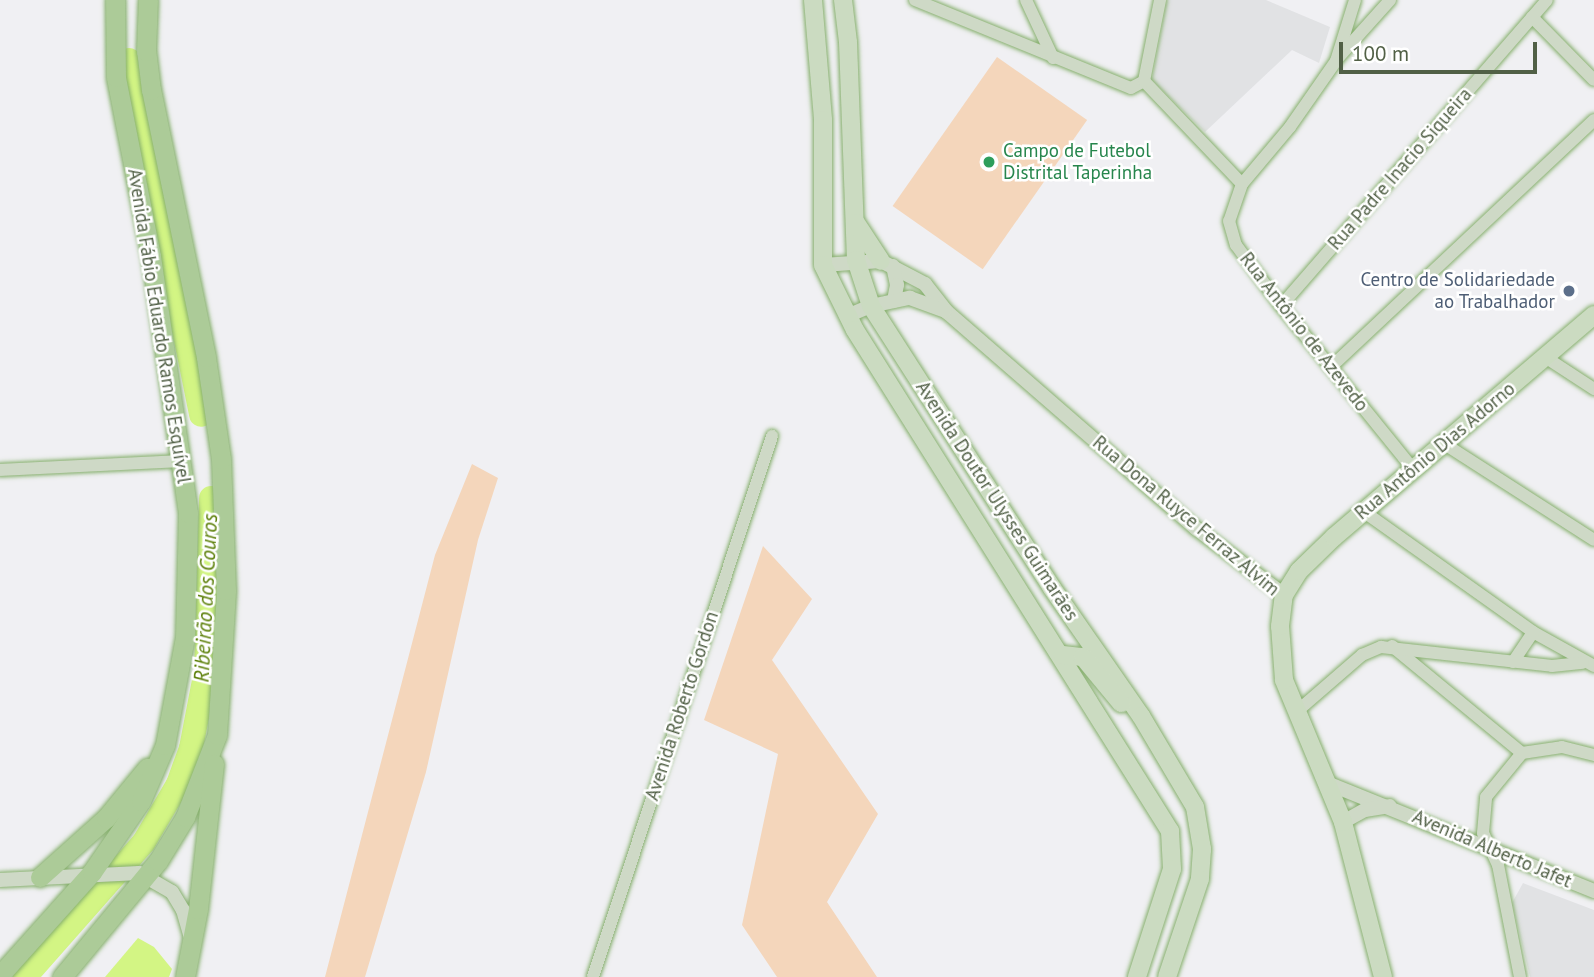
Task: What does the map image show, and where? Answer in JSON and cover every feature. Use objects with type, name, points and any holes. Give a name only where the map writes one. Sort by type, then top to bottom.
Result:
[{"type":"highway","name":"Avenida Fábio Eduardo Ramos Esquível","points":[[0,975],[97,872],[141,801],[165,745],[176,696],[189,577],[181,461],[151,256],[116,77],[115,0]]},
{"type":"highway","name":"Avenida Fábio Eduardo Ramos Esquível","points":[[62,977],[144,875],[185,817],[217,736],[226,590],[221,459],[206,357],[151,90],[146,51],[148,0]]},
{"type":"highway","points":[[185,977],[193,946],[217,736]]},
{"type":"highway","points":[[40,877],[106,818],[165,745]]},
{"type":"main road","name":"Avenida Doutor Ulysses Guimarães","points":[[813,0],[823,120],[823,265],[847,316],[1063,654],[1170,831],[1172,869],[1137,977]]},
{"type":"main road","name":"Avenida Doutor Ulysses Guimarães","points":[[843,0],[856,260],[871,306],[1052,588],[1141,716],[1189,793],[1199,821],[1199,879],[1167,977]]},
{"type":"main road","points":[[855,222],[887,264]]},
{"type":"main road","name":"Rua Antônio Dias Adorno","points":[[1284,595],[1299,571],[1363,511],[1594,315]]},
{"type":"main road","name":"Rua Dona Ruyce Ferraz Alvim","points":[[1284,595],[1280,658],[1295,713],[1343,822],[1383,977]]},
{"type":"main road","points":[[1063,654],[1083,657],[1111,695],[1141,716]]},
{"type":"street","points":[[915,0],[1131,88],[1144,81]]},
{"type":"street","points":[[1026,0],[1053,58]]},
{"type":"street","points":[[1144,81],[1160,0]]},
{"type":"street","points":[[1336,61],[1355,0]]},
{"type":"street","points":[[1144,81],[1202,136],[1242,184],[1290,127],[1336,61],[1390,0]]},
{"type":"street","name":"Rua Padre Inacio Siqueira","points":[[1281,306],[1546,0]]},
{"type":"street","points":[[1532,17],[1594,80]]},
{"type":"street","points":[[1331,367],[1594,120]]},
{"type":"street","name":"Rua Antônio de Azevedo","points":[[1242,184],[1231,208],[1231,233],[1281,306],[1413,469]]},
{"type":"street","name":"Rua Dona Ruyce Ferraz Alvim","points":[[823,265],[856,260],[887,264],[925,284],[947,312],[1197,529],[1284,595]]},
{"type":"street","points":[[887,264],[894,301]]},
{"type":"street","name":"Rua Dona Ruyce Ferraz Alvim","points":[[847,316],[871,306],[919,299],[947,312]]},
{"type":"street","points":[[1545,356],[1594,389]]},
{"type":"street","name":"Avenida Roberto Gordon","points":[[593,977],[772,436]]},
{"type":"street","points":[[1443,443],[1594,540]]},
{"type":"street","points":[[0,470],[181,461]]},
{"type":"street","points":[[1363,511],[1533,632],[1589,665]]},
{"type":"street","points":[[1513,662],[1533,632]]},
{"type":"street","points":[[1295,713],[1362,655],[1392,645],[1513,662],[1589,665]]},
{"type":"street","points":[[1392,645],[1522,752]]},
{"type":"street","points":[[1520,977],[1499,865],[1482,820],[1486,797],[1522,752],[1562,747],[1594,755]]},
{"type":"street","name":"Avenida Alberto Jafet","points":[[1327,783],[1390,806],[1594,891]]},
{"type":"street","name":"Avenida Alberto Jafet","points":[[1343,822],[1366,810],[1390,806]]},
{"type":"street","points":[[0,880],[97,872],[144,875],[173,892],[183,909],[193,946]]},
{"type":"shaded area","points":[[1167,0],[1266,0],[1330,27],[1319,63],[1292,50],[1205,132],[1152,80]]},
{"type":"shaded area","name":"Campo de Futebol Distrital Taperinha","points":[[997,57],[1087,120],[983,269],[893,206]]},
{"type":"shaded area","points":[[472,464],[498,478],[478,540],[426,772],[365,977],[325,977],[435,555]]},
{"type":"shaded area","points":[[763,546],[812,599],[772,660],[878,814],[827,902],[877,977],[777,977],[742,925],[778,754],[704,720]]},
{"type":"shaded area","points":[[1523,883],[1594,910],[1594,977],[1530,977],[1512,903]]},
{"type":"shaded area","points":[[138,938],[154,947],[172,969],[169,977],[105,977]]},
{"type":"waterway","name":"Ribeirão dos Couros","points":[[129,60],[201,415]]},
{"type":"waterway","name":"Ribeirão dos Couros","points":[[25,977],[144,842],[178,784],[191,748],[206,670],[211,498]]},
{"type":"place","name":"Campo de Futebol Distrital Taperinha","points":[[989,162]]},
{"type":"place","name":"Centro de Solidariedade ao Trabalhador","points":[[1569,291]]}]
